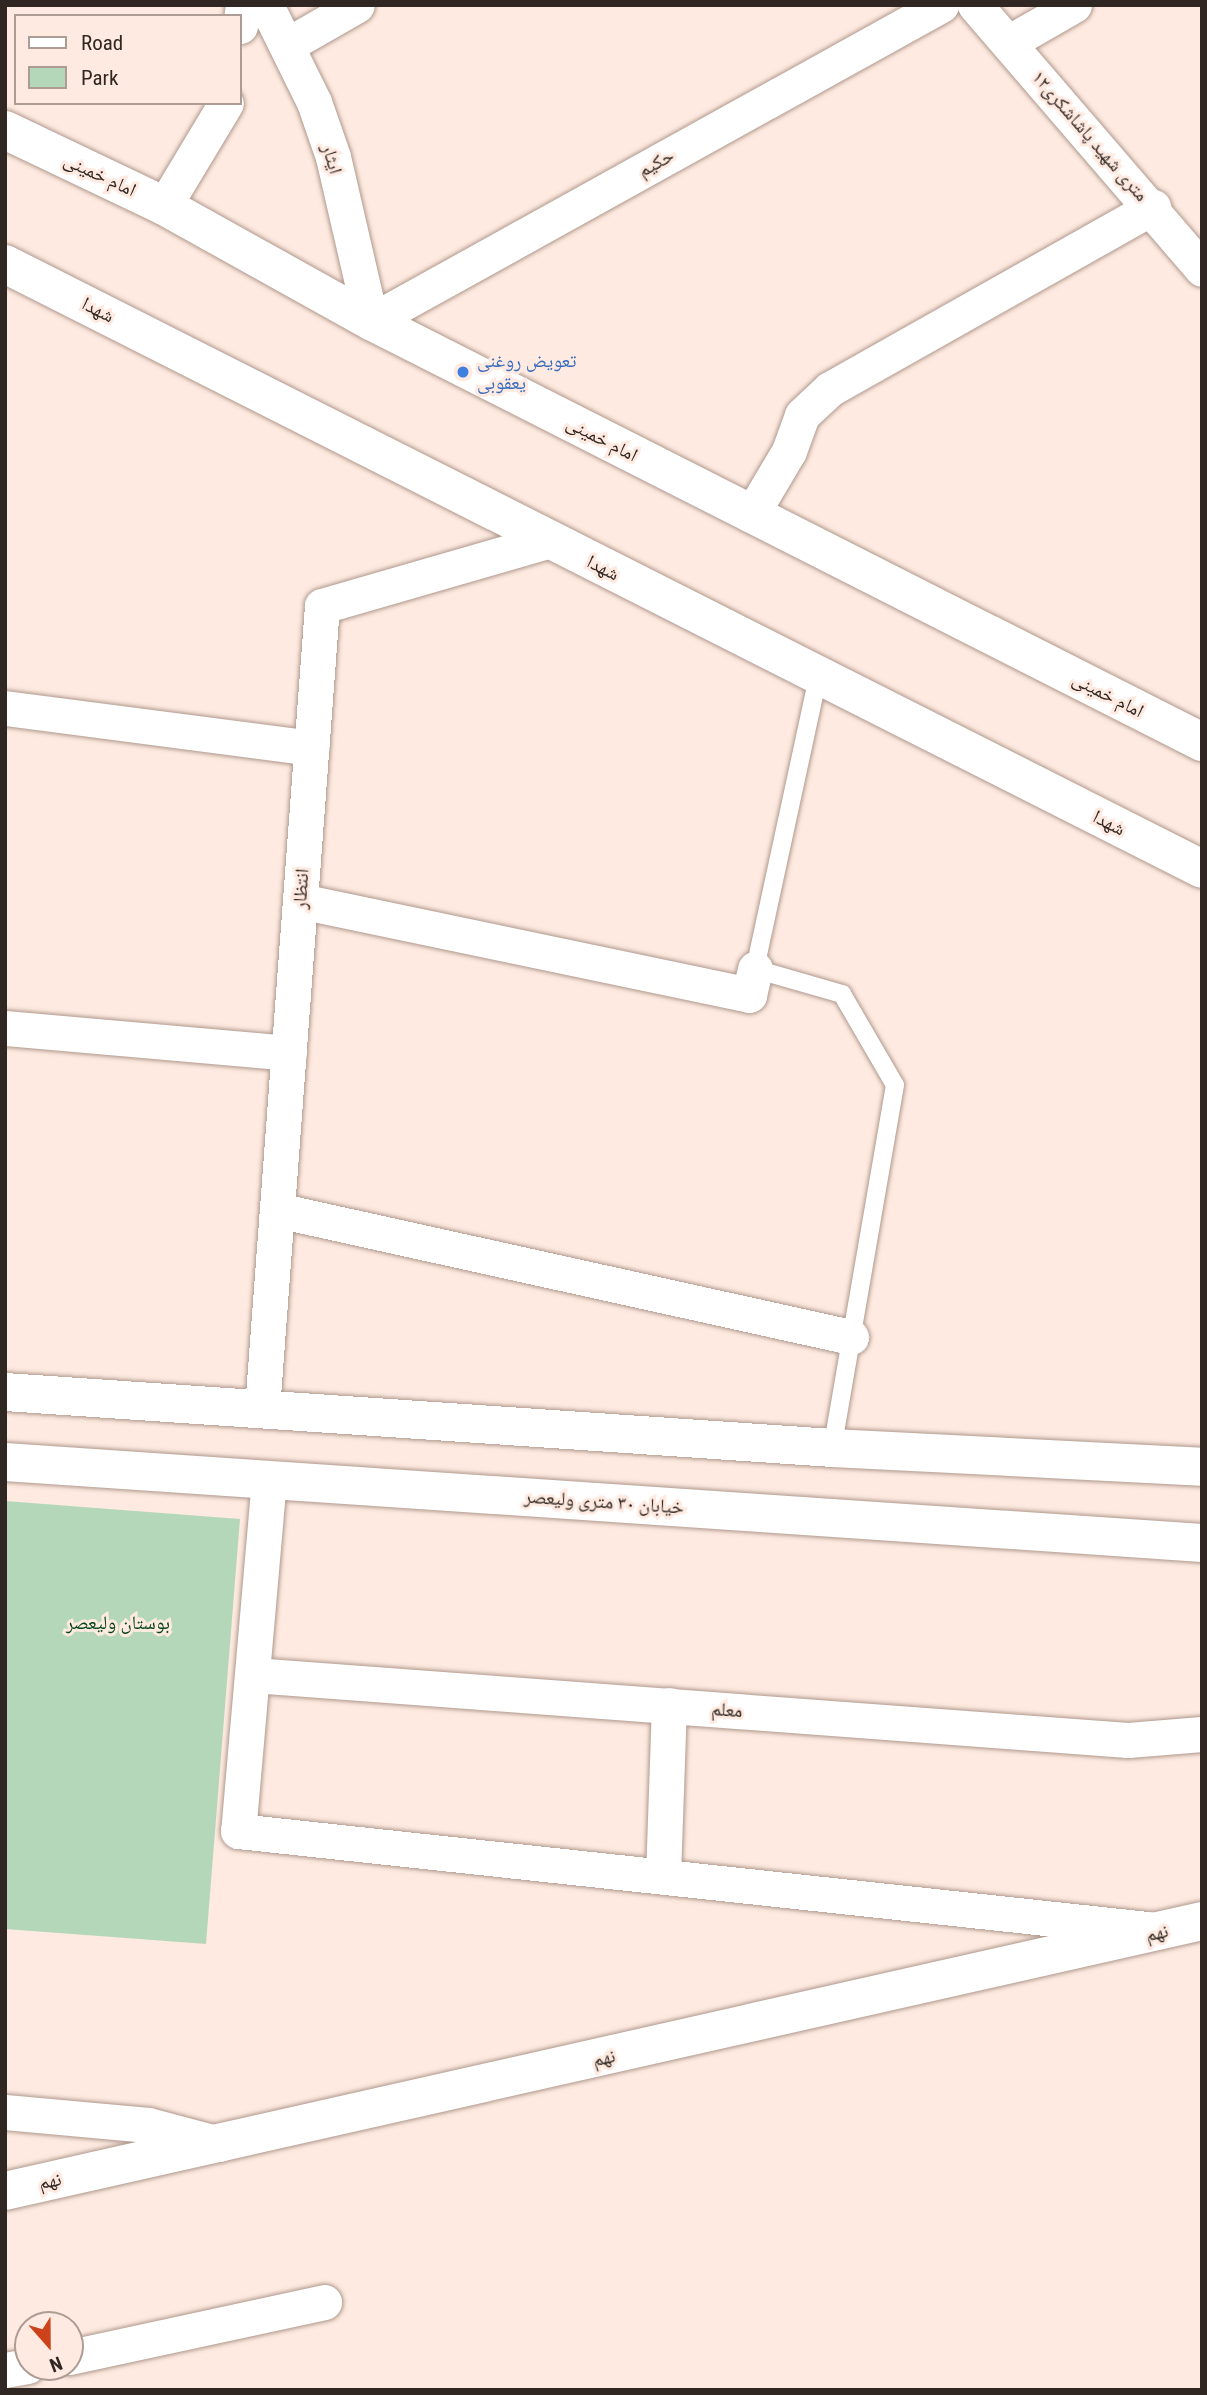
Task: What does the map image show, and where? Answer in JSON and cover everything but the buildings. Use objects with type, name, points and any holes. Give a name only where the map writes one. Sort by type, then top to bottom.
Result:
[{"type":"main road","name":"امام خمینی","points":[[5,130],[164,206],[372,321],[1202,742]]},
{"type":"main road","name":"شهدا","points":[[5,264],[1202,869]]},
{"type":"main road","points":[[5,1392],[832,1448],[1202,1468]]},
{"type":"main road","name":"خیابان ۳۰ متری ولیعصر","points":[[5,1462],[1202,1543]]},
{"type":"main road","name":"نهم","points":[[5,2191],[1202,1921]]},
{"type":"street","name":"ایثار","points":[[266,5],[289,44],[333,157],[372,321]]},
{"type":"street","points":[[289,44],[357,5]]},
{"type":"street","name":"حکیم","points":[[372,321],[942,5]]},
{"type":"street","name":"۱۲متری شهید پاشاشکری","points":[[975,5],[1153,207],[1202,269]]},
{"type":"street","points":[[1008,43],[1074,5]]},
{"type":"street","points":[[164,206],[225,105]]},
{"type":"street","points":[[751,514],[789,451],[802,415],[830,389],[1153,207]]},
{"type":"street","name":"انتظار","points":[[262,1409],[322,606],[550,540]]},
{"type":"street","points":[[5,708],[311,748]]},
{"type":"street","points":[[300,901],[749,995],[755,969]]},
{"type":"street","points":[[5,1028],[289,1053]]},
{"type":"street","points":[[276,1210],[851,1337]]},
{"type":"street","points":[[268,1479],[238,1830],[1165,1931]]},
{"type":"street","name":"معلم","points":[[253,1675],[1128,1740],[1202,1734]]},
{"type":"street","points":[[663,1877],[668,1706]]},
{"type":"street","points":[[5,2112],[148,2125],[220,2144]]},
{"type":"street","points":[[84,2354],[324,2302]]},
{"type":"lane","points":[[818,677],[755,969],[842,994],[895,1085],[832,1448]]},
{"type":"green space","name":"بوستان ولیعصر","points":[[5,1501],[240,1519],[206,1944],[5,1929]]},
{"type":"place","name":"تعویض روغنی یعقوبی","points":[[463,372]]}]
